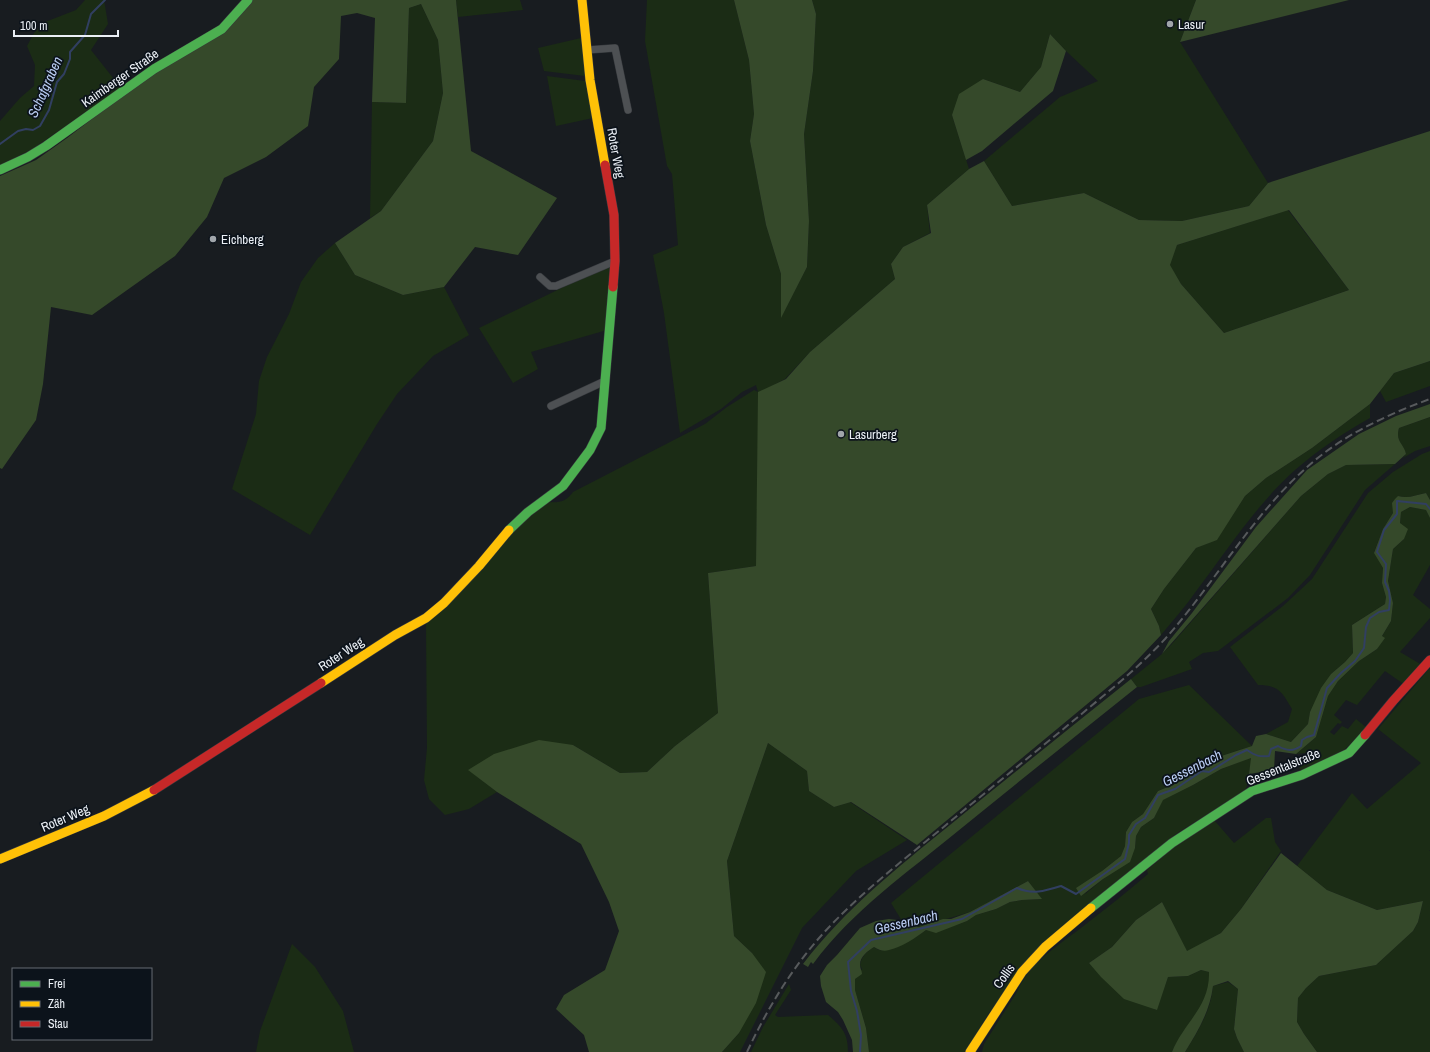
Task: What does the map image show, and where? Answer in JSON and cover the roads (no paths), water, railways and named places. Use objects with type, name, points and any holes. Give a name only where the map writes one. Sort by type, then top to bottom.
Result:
[{"type":"street","name":"Kaimberger Straße","points":[[0,170],[28,157],[46,146],[154,69],[222,29],[248,0]]},
{"type":"street","name":"Roter Weg","points":[[0,859],[104,816],[153,790],[217,751],[395,634],[426,618],[444,603],[475,571],[509,529],[563,486],[590,450],[601,428],[615,261],[614,215],[590,80],[582,0]]},
{"type":"street","name":"Roter Weg","points":[[587,50],[615,48],[628,110]]},
{"type":"street","points":[[540,277],[550,286],[556,286],[615,261]]},
{"type":"street","points":[[551,406],[605,381]]},
{"type":"street","name":"Gessentalstraße","points":[[1071,924],[1172,843],[1252,791],[1302,775],[1349,753],[1370,731],[1430,660]]},
{"type":"street","name":"Collis","points":[[970,1052],[1022,972],[1045,947],[1071,924]]},
{"type":"waterway","name":"Schafgraben","points":[[0,144],[18,131],[26,129],[33,130],[40,126],[49,110],[57,82],[64,74],[70,59],[70,52],[85,35],[91,14],[105,0]]},
{"type":"waterway","name":"Gessenbach","points":[[860,1052],[861,1035],[857,1011],[851,991],[848,962],[871,940],[962,919],[1017,888],[1034,892],[1061,886],[1076,894],[1125,859],[1129,843],[1129,835],[1136,824],[1145,818],[1158,795],[1175,789],[1202,771],[1209,772],[1247,750],[1258,756],[1269,756],[1271,749],[1278,746],[1287,750],[1292,750],[1301,746],[1302,740],[1314,735],[1327,688],[1355,661],[1364,648],[1366,627],[1370,618],[1379,612],[1389,610],[1389,591],[1385,582],[1386,564],[1377,552],[1384,530],[1397,514],[1397,501],[1426,504],[1430,509]]},
{"type":"railway","points":[[747,1052],[764,1017],[784,984],[795,968],[832,924],[888,873],[1121,681],[1143,661],[1183,618],[1267,508],[1286,487],[1306,468],[1349,436],[1381,419],[1430,399]]},
{"type":"place","name":"Lasur","points":[[1170,24]]},
{"type":"place","name":"Eichberg","points":[[213,239]]},
{"type":"place","name":"Lasurberg","points":[[841,434]]}]
